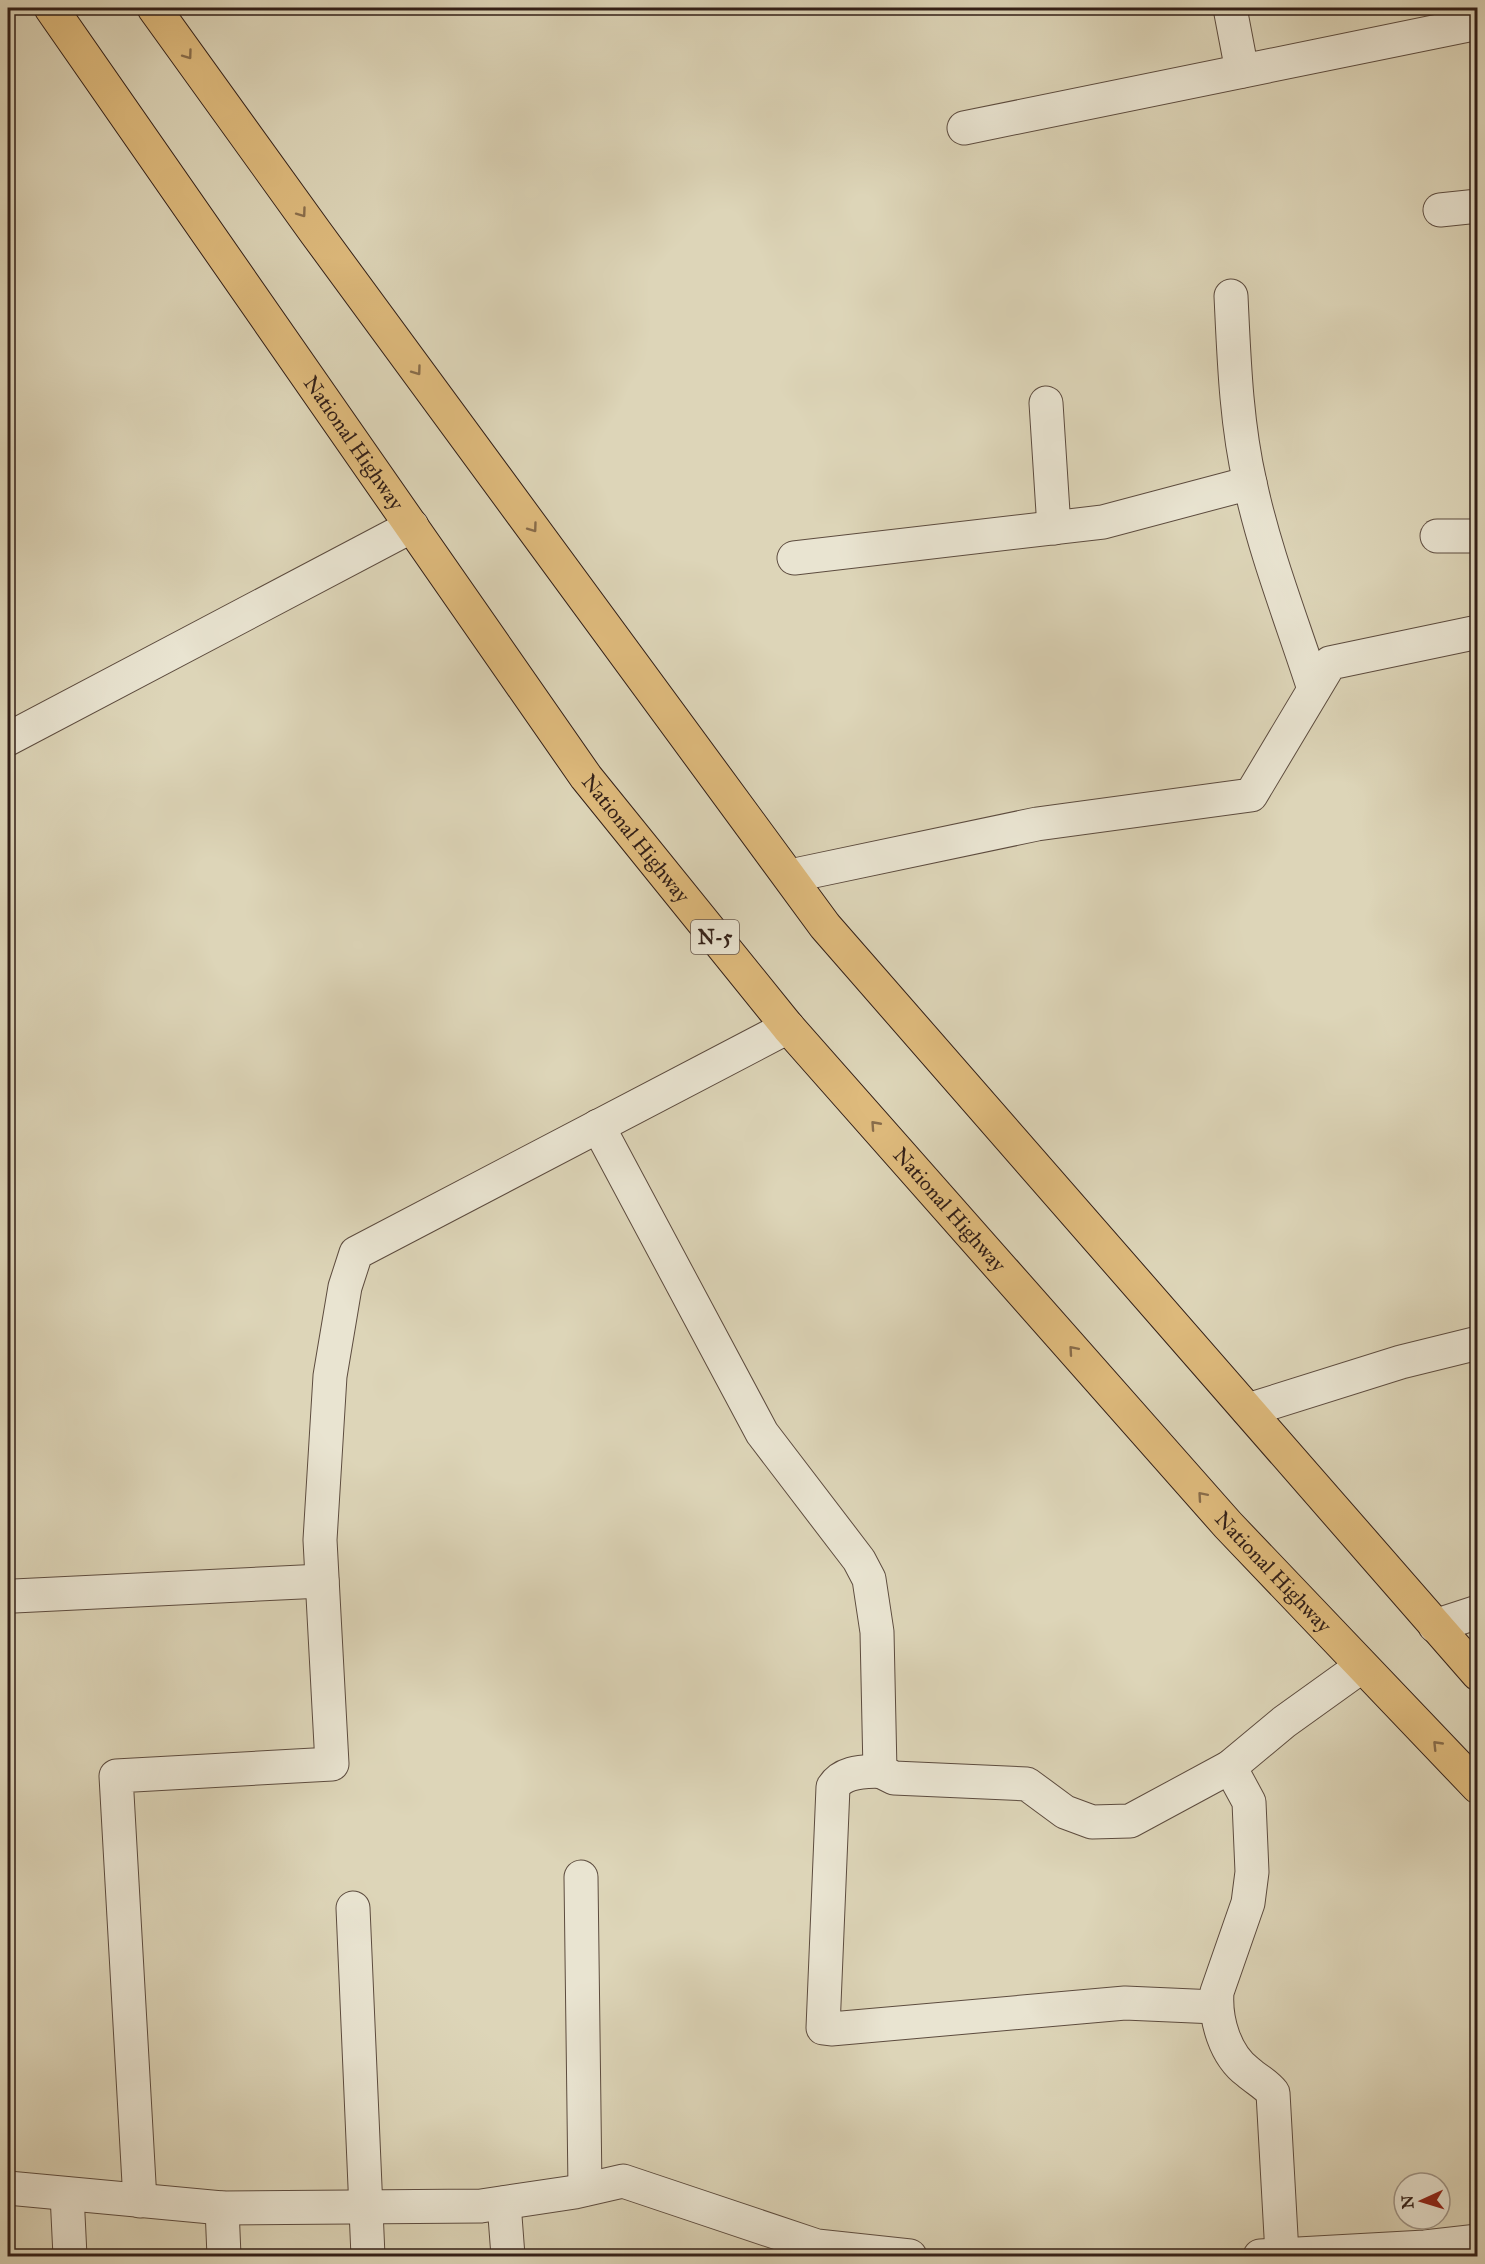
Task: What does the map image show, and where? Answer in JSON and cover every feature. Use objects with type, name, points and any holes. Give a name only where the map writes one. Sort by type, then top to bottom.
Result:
[{"type":"highway","name":"National Highway","points":[[51,8],[586,777],[788,1027],[1228,1525],[1478,1787]]},
{"type":"highway","points":[[154,8],[316,233],[825,926],[1478,1674]]},
{"type":"street","points":[[1230,8],[1242,71]]},
{"type":"street","points":[[964,128],[1242,71],[1458,20]]},
{"type":"street","points":[[1440,210],[1478,206]]},
{"type":"street","points":[[1231,296],[1235,378],[1242,441],[1250,483],[1272,564],[1314,688]]},
{"type":"street","points":[[1046,403],[1054,528]]},
{"type":"street","points":[[794,558],[1102,522],[1250,483]]},
{"type":"street","points":[[8,739],[412,526]]},
{"type":"street","points":[[1437,536],[1478,536]]},
{"type":"street","points":[[790,876],[1038,825],[1251,795],[1330,663],[1478,632]]},
{"type":"street","points":[[140,2200],[116,1776],[332,1764],[320,1540],[330,1376],[345,1287],[356,1253],[788,1027]]},
{"type":"street","points":[[598,1126],[762,1433],[859,1560],[869,1579],[877,1632],[880,1771]]},
{"type":"street","points":[[1248,1410],[1401,1362],[1478,1343]]},
{"type":"street","points":[[14,1596],[322,1581]]},
{"type":"street","points":[[1436,1626],[1478,1612]]},
{"type":"street","points":[[1216,2007],[1125,2003],[823,2028],[833,1786],[838,1778],[849,1774],[880,1771],[894,1778],[1027,1784],[1065,1812],[1092,1822],[1130,1821],[1230,1767],[1284,1722],[1362,1666]]},
{"type":"street","points":[[1230,1767],[1249,1802],[1252,1872],[1248,1903],[1217,1992],[1216,2007],[1223,2038],[1237,2062],[1273,2093],[1271,2255],[1425,2247],[1478,2241]]},
{"type":"street","points":[[581,1877],[585,2189]]},
{"type":"street","points":[[353,1908],[368,2256]]},
{"type":"street","points":[[8,2188],[222,2208],[481,2206],[623,2181],[817,2246],[910,2256]]},
{"type":"street","points":[[67,2194],[70,2256]]},
{"type":"street","points":[[504,2203],[507,2256]]},
{"type":"street","points":[[222,2208],[224,2256]]}]
